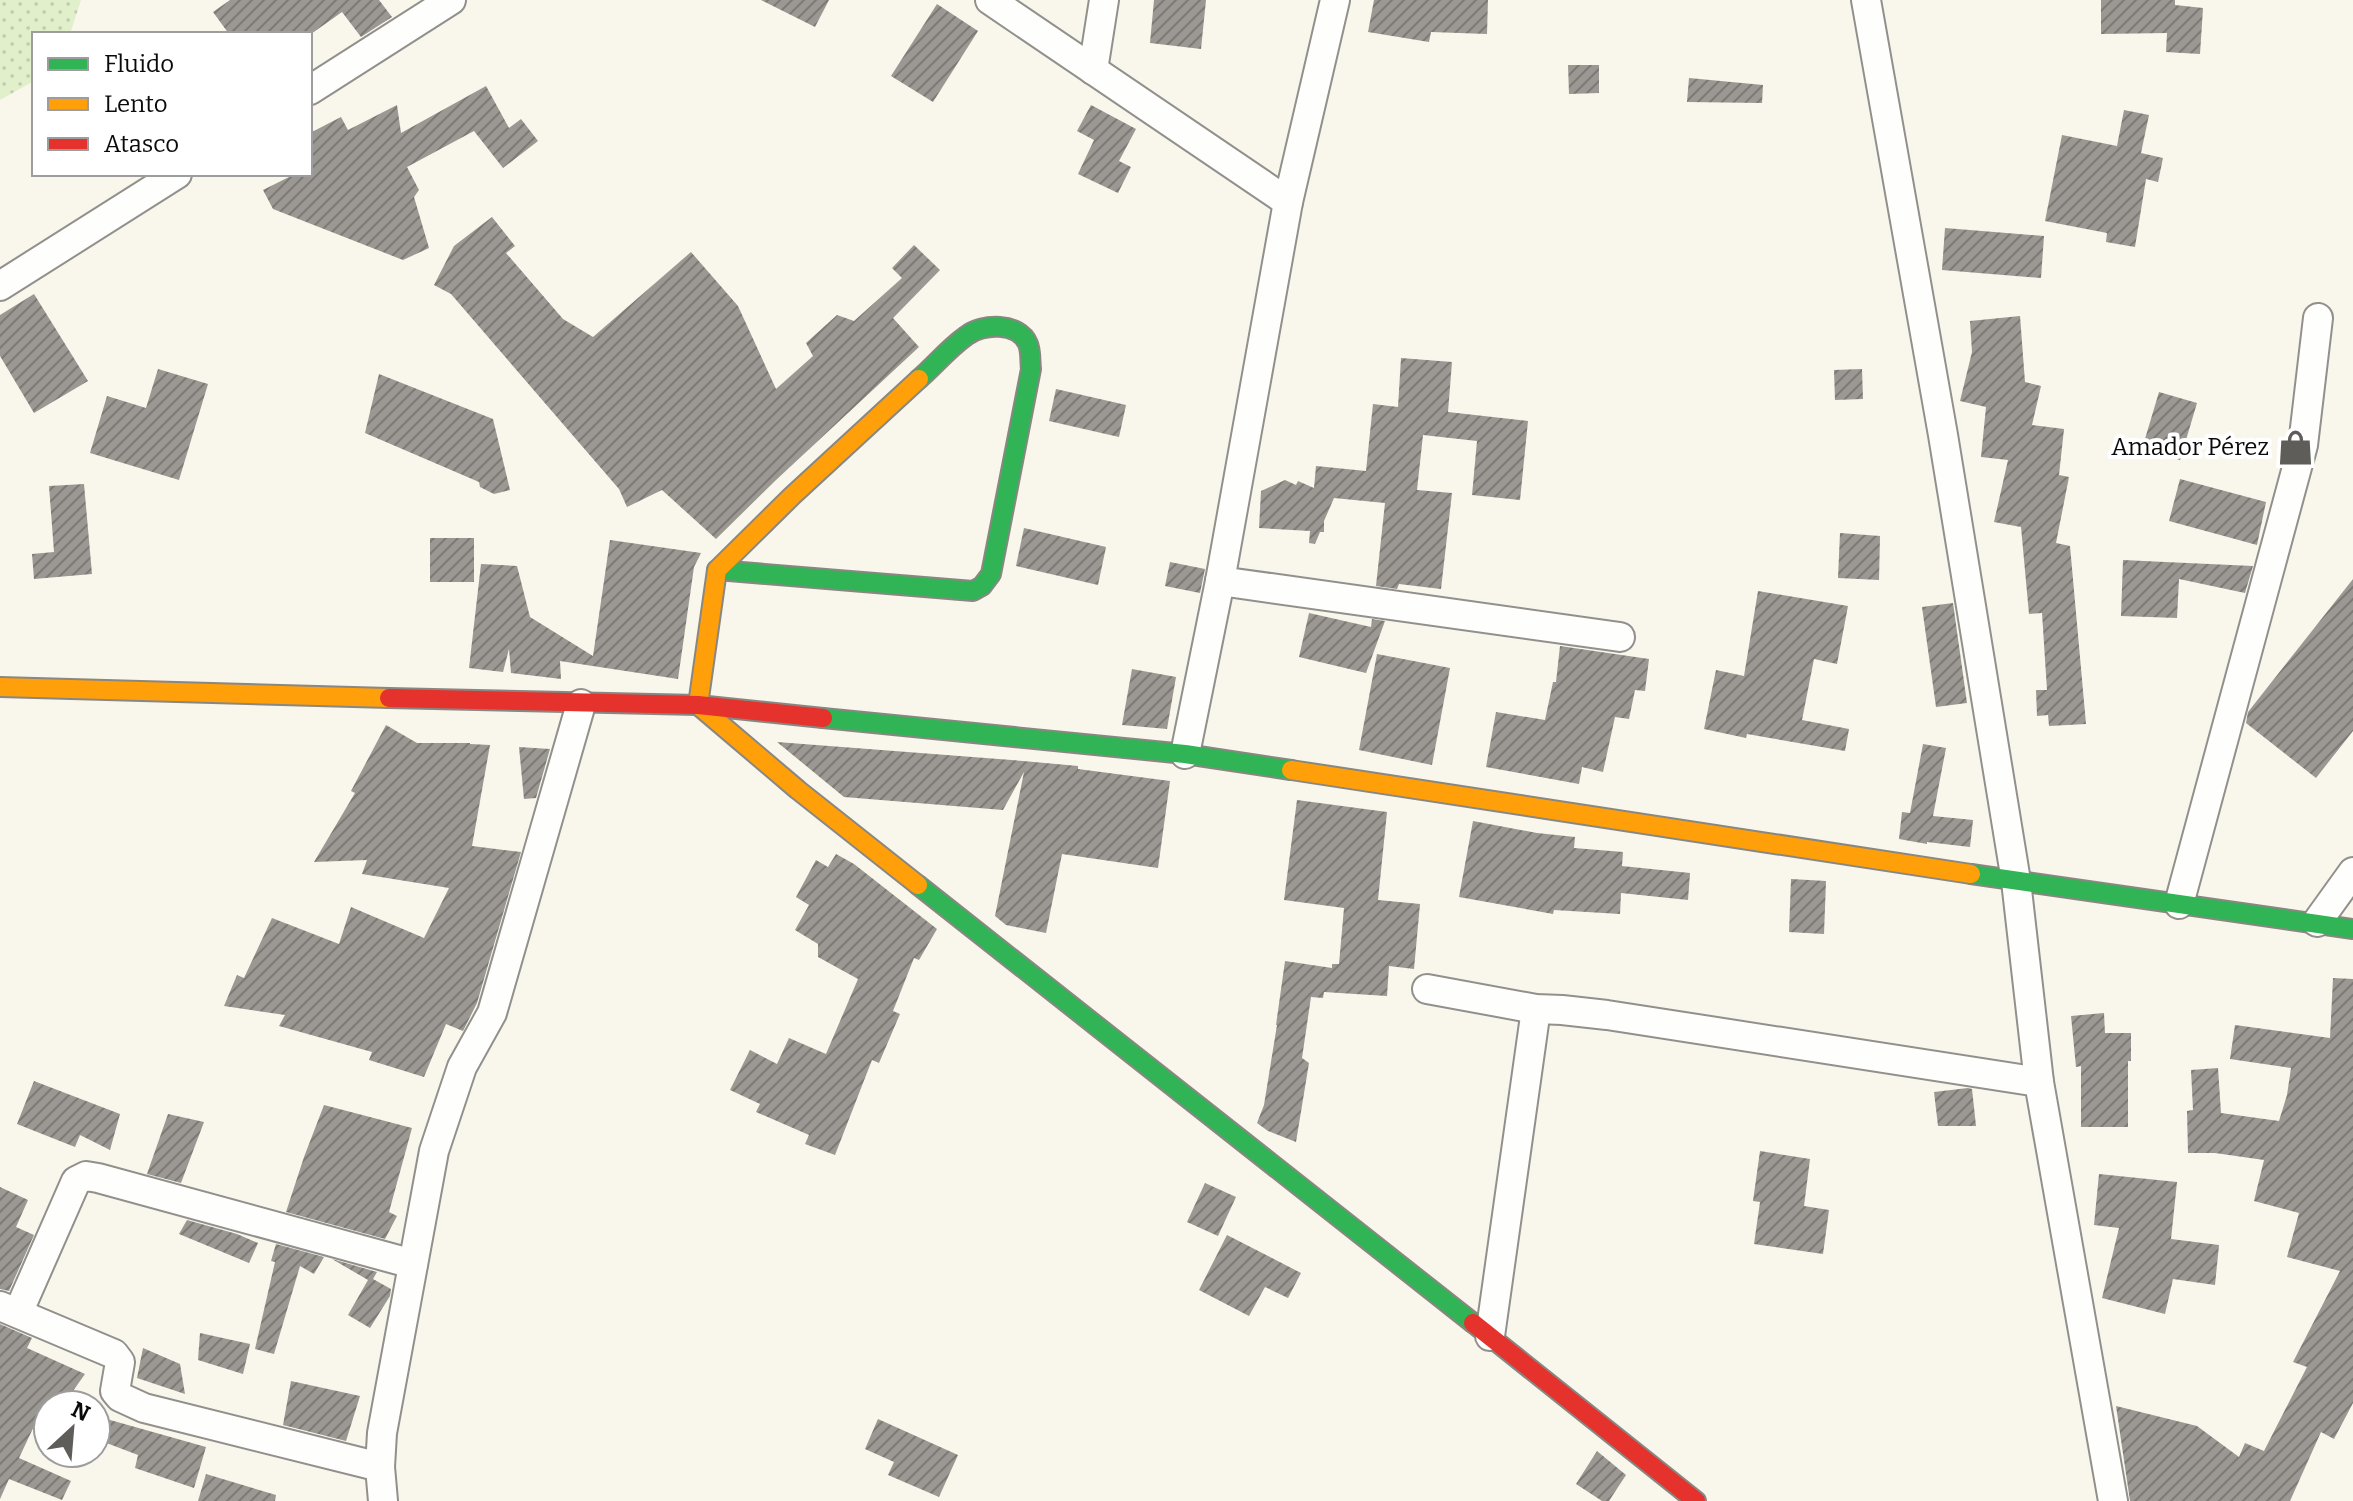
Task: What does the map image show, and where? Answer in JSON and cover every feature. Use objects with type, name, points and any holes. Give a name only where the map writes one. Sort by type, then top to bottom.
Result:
[{"type":"street","points":[[312,89],[451,0]]},
{"type":"street","points":[[990,0],[1288,202]]},
{"type":"street","points":[[1093,70],[1104,0]]},
{"type":"street","points":[[1185,754],[1220,581],[1288,202],[1335,0]]},
{"type":"street","points":[[1866,0],[1943,435],[2016,881],[2039,1082],[2113,1501]]},
{"type":"street","points":[[0,286],[174,176]]},
{"type":"street","points":[[2179,904],[2303,445],[2318,318]]},
{"type":"street","points":[[698,705],[717,570],[969,333],[999,325],[1022,334],[1029,345],[1031,369],[991,574],[982,586],[973,591],[717,570]]},
{"type":"street","points":[[1220,581],[1620,637]]},
{"type":"street","points":[[0,687],[698,705],[1185,754],[2016,881],[2353,929]]},
{"type":"street","points":[[383,1501],[380,1467],[382,1433],[434,1151],[462,1067],[492,1013],[581,704]]},
{"type":"street","points":[[698,705],[798,790],[1696,1501]]},
{"type":"street","points":[[2317,922],[2353,872]]},
{"type":"street","points":[[1427,989],[1536,1009],[1607,1015],[2039,1082]]},
{"type":"street","points":[[1490,1336],[1536,1009]]},
{"type":"street","points":[[380,1467],[144,1408],[120,1397],[115,1391],[120,1362],[114,1354],[9,1310],[76,1181],[86,1176],[413,1264]]},
{"type":"green space","points":[[0,0],[81,0],[71,32],[32,32],[32,82],[0,100]]},
{"type":"building","points":[[230,0],[379,0],[392,17],[361,37],[342,12],[312,33],[228,32],[213,12]]},
{"type":"building","points":[[761,0],[829,0],[815,27]]},
{"type":"building","points":[[1154,0],[1206,0],[1201,49],[1150,43]]},
{"type":"building","points":[[1374,0],[1488,0],[1487,34],[1431,32],[1429,42],[1368,32]]},
{"type":"building","points":[[2101,0],[2175,0],[2175,5],[2203,8],[2200,54],[2166,52],[2167,33],[2101,34]]},
{"type":"building","points":[[937,4],[978,31],[933,102],[891,76]]},
{"type":"building","points":[[1568,65],[1599,65],[1599,93],[1569,94]]},
{"type":"building","points":[[1689,78],[1763,85],[1762,103],[1687,102]]},
{"type":"building","points":[[486,86],[509,128],[521,119],[538,141],[503,168],[474,131],[407,167],[419,190],[414,197],[429,248],[403,260],[273,209],[263,190],[291,176],[312,176],[312,132],[341,117],[348,130],[397,105],[401,133]]},
{"type":"building","points":[[1091,105],[1136,129],[1119,161],[1131,167],[1118,193],[1078,174],[1094,140],[1077,131]]},
{"type":"building","points":[[2124,110],[2149,115],[2141,153],[2163,158],[2158,182],[2146,179],[2135,247],[2106,242],[2107,233],[2045,221],[2062,135],[2117,146]]},
{"type":"building","points":[[492,217],[515,246],[506,253],[563,319],[593,337],[691,252],[738,306],[776,389],[813,356],[806,343],[837,315],[854,321],[902,278],[892,268],[914,245],[940,270],[893,318],[919,347],[716,539],[662,490],[627,507],[619,489],[451,294],[434,285],[454,246]]},
{"type":"building","points":[[1945,228],[2044,236],[2041,278],[1942,270]]},
{"type":"building","points":[[34,294],[88,381],[34,413],[0,356],[0,315]]},
{"type":"building","points":[[2020,316],[2025,382],[2041,386],[2032,425],[2064,429],[2059,475],[2069,477],[2056,543],[2070,546],[2086,724],[2049,726],[2048,715],[2037,716],[2036,690],[2047,690],[2042,613],[2029,614],[2021,527],[1994,522],[2008,460],[1981,457],[1986,407],[1960,401],[1972,352],[1970,321]]},
{"type":"building","points":[[1401,358],[1452,362],[1448,412],[1528,421],[1520,500],[1472,495],[1477,441],[1423,435],[1417,490],[1452,493],[1441,589],[1399,584],[1397,589],[1376,586],[1385,503],[1334,498],[1324,521],[1324,532],[1320,532],[1315,544],[1309,543],[1310,531],[1259,528],[1261,491],[1285,480],[1296,485],[1298,481],[1314,488],[1316,466],[1366,471],[1373,404],[1398,407]]},
{"type":"building","points":[[158,369],[208,384],[179,480],[90,453],[107,396],[146,408]]},
{"type":"building","points":[[1862,369],[1863,399],[1835,400],[1834,370]]},
{"type":"building","points":[[379,374],[493,419],[510,490],[494,494],[480,487],[479,482],[365,433]]},
{"type":"building","points":[[1056,389],[1126,405],[1119,437],[1049,421]]},
{"type":"building","points":[[2159,392],[2197,403],[2180,460],[2142,449]]},
{"type":"building","points":[[2180,479],[2266,502],[2257,545],[2169,521]]},
{"type":"building","points":[[84,484],[92,574],[34,579],[32,554],[54,552],[49,486]]},
{"type":"building","points":[[1024,528],[1106,547],[1098,585],[1016,566]]},
{"type":"building","points":[[1840,533],[1880,536],[1879,580],[1838,578]]},
{"type":"building","points":[[430,538],[474,538],[474,582],[430,582]]},
{"type":"building","points":[[610,540],[701,553],[694,567],[678,679],[560,661],[561,679],[511,673],[509,649],[503,672],[469,668],[481,564],[517,566],[530,617],[593,656]]},
{"type":"building","points":[[2123,560],[2253,566],[2245,593],[2179,579],[2177,618],[2121,616]]},
{"type":"building","points":[[1170,562],[1205,569],[1200,593],[1165,586]]},
{"type":"building","points":[[2353,579],[2353,731],[2316,778],[2246,723],[2248,712]]},
{"type":"building","points":[[1758,591],[1848,606],[1837,664],[1814,659],[1802,720],[1849,729],[1845,751],[1747,734],[1746,738],[1704,729],[1716,670],[1744,676]]},
{"type":"building","points":[[1953,603],[1967,703],[1936,707],[1922,607]]},
{"type":"building","points":[[1309,613],[1371,627],[1372,619],[1385,621],[1366,673],[1299,657]]},
{"type":"building","points":[[1560,646],[1649,659],[1645,691],[1635,690],[1629,719],[1615,717],[1603,772],[1582,767],[1579,784],[1486,767],[1496,712],[1545,720],[1553,682],[1556,682]]},
{"type":"building","points":[[1377,654],[1450,668],[1432,765],[1359,750]]},
{"type":"building","points":[[1132,669],[1176,677],[1167,729],[1122,725]]},
{"type":"building","points":[[386,725],[417,743],[490,745],[472,846],[521,852],[477,1003],[463,1031],[446,1024],[424,1077],[369,1060],[372,1052],[279,1026],[285,1015],[224,1006],[237,975],[244,978],[272,918],[339,944],[351,907],[424,938],[449,888],[362,874],[367,860],[314,862],[355,793],[351,791]]},
{"type":"building","points":[[777,742],[1078,766],[1078,769],[1170,781],[1158,868],[1062,854],[1046,933],[1006,925],[995,916],[1024,772],[1003,810],[844,797]]},
{"type":"building","points":[[1923,744],[1946,748],[1933,816],[1973,820],[1970,847],[1899,839],[1902,812],[1910,813]]},
{"type":"building","points":[[519,747],[550,749],[536,798],[524,799]]},
{"type":"building","points":[[1297,800],[1387,812],[1378,900],[1420,904],[1414,969],[1389,966],[1387,996],[1324,992],[1323,998],[1311,997],[1302,1058],[1309,1063],[1296,1142],[1257,1123],[1264,1105],[1285,961],[1332,968],[1332,964],[1339,964],[1344,908],[1284,900]]},
{"type":"building","points":[[1473,821],[1575,837],[1574,848],[1623,852],[1622,866],[1690,873],[1688,900],[1621,893],[1620,914],[1554,910],[1553,914],[1459,897]]},
{"type":"building","points":[[836,854],[854,864],[937,929],[919,960],[914,958],[893,1011],[900,1014],[879,1063],[872,1060],[835,1155],[805,1144],[809,1135],[756,1112],[760,1104],[730,1090],[750,1050],[777,1064],[789,1038],[826,1054],[858,979],[818,957],[818,944],[795,930],[809,905],[796,897],[816,860],[828,867]]},
{"type":"building","points":[[1791,879],[1826,881],[1824,934],[1789,932]]},
{"type":"building","points":[[2333,978],[2353,979],[2353,1403],[2334,1439],[2321,1432],[2290,1501],[2130,1501],[2116,1406],[2197,1426],[2239,1457],[2245,1443],[2264,1451],[2307,1367],[2293,1362],[2340,1271],[2287,1257],[2299,1213],[2254,1201],[2264,1160],[2215,1153],[2188,1153],[2187,1111],[2193,1110],[2191,1070],[2218,1068],[2221,1113],[2279,1121],[2291,1068],[2230,1059],[2235,1025],[2330,1038]]},
{"type":"building","points":[[2104,1013],[2105,1033],[2131,1033],[2128,1127],[2081,1127],[2081,1066],[2076,1067],[2071,1016]]},
{"type":"building","points":[[34,1081],[120,1114],[110,1150],[80,1135],[75,1147],[17,1124]]},
{"type":"building","points":[[1972,1089],[1976,1126],[1938,1126],[1934,1092]]},
{"type":"building","points":[[324,1105],[412,1128],[389,1212],[397,1216],[385,1239],[286,1212]]},
{"type":"building","points":[[168,1114],[204,1122],[181,1183],[147,1174]]},
{"type":"building","points":[[1760,1151],[1810,1159],[1804,1206],[1829,1210],[1823,1254],[1754,1244],[1760,1202],[1753,1201]]},
{"type":"building","points":[[2099,1174],[2177,1182],[2171,1239],[2219,1245],[2215,1285],[2173,1279],[2165,1314],[2102,1298],[2119,1228],[2094,1225]]},
{"type":"building","points":[[1205,1183],[1236,1197],[1218,1236],[1187,1222]]},
{"type":"building","points":[[0,1187],[28,1200],[16,1227],[34,1235],[9,1291],[0,1289]]},
{"type":"building","points":[[187,1220],[258,1243],[249,1263],[179,1234]]},
{"type":"building","points":[[1227,1235],[1301,1273],[1288,1298],[1265,1287],[1249,1316],[1199,1290]]},
{"type":"building","points":[[276,1244],[324,1257],[314,1274],[300,1266],[274,1354],[255,1349],[275,1262],[271,1261]]},
{"type":"building","points":[[332,1259],[377,1272],[373,1279],[391,1289],[390,1296],[370,1328],[348,1315],[368,1280]]},
{"type":"building","points":[[0,1324],[32,1338],[27,1348],[85,1374],[74,1389],[32,1389],[32,1430],[19,1458],[32,1464],[32,1469],[44,1469],[71,1481],[62,1500],[9,1479],[0,1499]]},
{"type":"building","points":[[200,1333],[250,1344],[243,1374],[198,1360]]},
{"type":"building","points":[[143,1348],[180,1364],[185,1394],[137,1378]]},
{"type":"building","points":[[291,1381],[360,1396],[346,1441],[283,1425]]},
{"type":"building","points":[[878,1419],[958,1455],[939,1497],[888,1475],[894,1462],[865,1449]]},
{"type":"building","points":[[112,1421],[206,1447],[194,1488],[135,1468],[138,1455],[112,1445]]},
{"type":"building","points":[[1597,1451],[1626,1475],[1609,1501],[1602,1501],[1576,1484]]},
{"type":"building","points":[[206,1474],[276,1495],[275,1501],[198,1501]]},
{"type":"traffic: fast","points":[[717,570],[973,591],[982,586],[991,574],[1031,369],[1029,347],[1023,337],[1009,328],[981,329],[960,341],[919,379]]},
{"type":"traffic: fast","points":[[823,718],[1185,754],[1291,770]]},
{"type":"traffic: fast","points":[[1971,874],[2353,929]]},
{"type":"traffic: fast","points":[[918,885],[1473,1323]]},
{"type":"traffic: slow","points":[[918,885],[798,790],[698,705],[717,570],[919,379]]},
{"type":"traffic: slow","points":[[0,687],[389,698]]},
{"type":"traffic: slow","points":[[1291,770],[1971,874]]},
{"type":"traffic: jam","points":[[389,698],[698,705],[823,718]]},
{"type":"traffic: jam","points":[[1473,1323],[1696,1501]]},
{"type":"place","name":"Amador Pérez","points":[[2295,447]]}]
